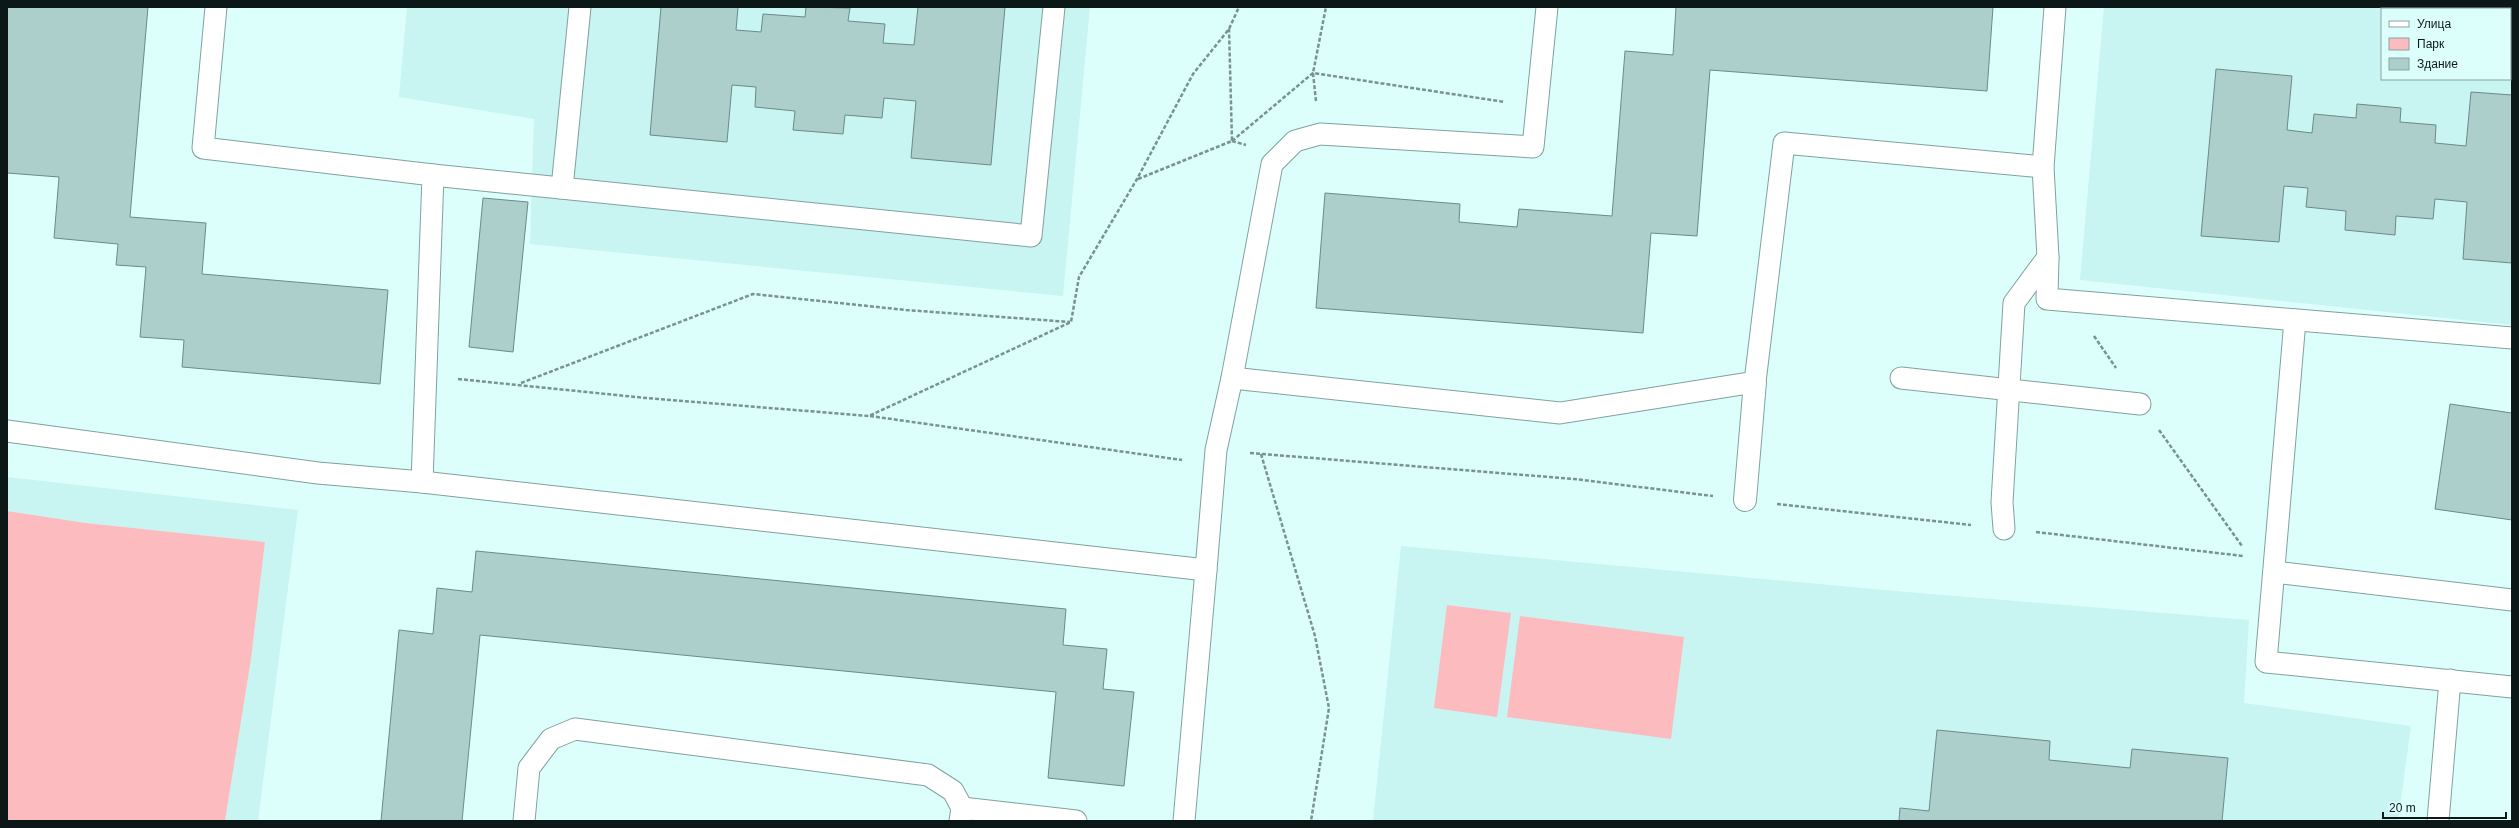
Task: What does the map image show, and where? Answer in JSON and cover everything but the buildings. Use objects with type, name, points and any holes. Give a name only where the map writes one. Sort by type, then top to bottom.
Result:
[{"type":"street","points":[[1745,500],[1755,382]]},
{"type":"lane","points":[[216,7],[203,148],[433,175],[1032,236],[1054,7]]},
{"type":"lane","points":[[562,188],[580,7]]},
{"type":"lane","points":[[1184,821],[1216,464],[1216,450],[1232,378],[1272,164],[1295,141],[1320,134],[1533,147],[1547,7]]},
{"type":"lane","points":[[2055,7],[2043,167],[2048,257],[2046,299],[2512,338]]},
{"type":"lane","points":[[1232,378],[1560,413],[1755,382],[1784,143],[2043,167]]},
{"type":"lane","points":[[422,482],[433,175]]},
{"type":"lane","points":[[2004,528],[2002,502],[2014,303],[2048,257]]},
{"type":"lane","points":[[2295,320],[2266,662],[2512,686]]},
{"type":"lane","points":[[1901,378],[2140,404]]},
{"type":"lane","points":[[7,431],[318,473],[422,482],[1206,570]]},
{"type":"lane","points":[[2274,572],[2512,600]]},
{"type":"lane","points":[[2438,821],[2450,680]]},
{"type":"lane","points":[[524,821],[529,768],[551,739],[575,728],[928,775],[953,791],[961,815],[1076,821]]},
{"type":"path","points":[[1071,322],[1078,277],[1137,179],[1193,74],[1230,29],[1239,7]]},
{"type":"path","points":[[1320,134],[1313,73],[1326,7]]},
{"type":"path","points":[[1230,29],[1232,141]]},
{"type":"path","points":[[1137,179],[1232,141],[1313,73],[1489,100],[1537,104]]},
{"type":"path","points":[[520,384],[753,294],[906,310],[1071,322]]},
{"type":"path","points":[[869,416],[1071,322]]},
{"type":"path","points":[[426,376],[520,384],[646,398],[869,416],[1216,464]]},
{"type":"path","points":[[1261,454],[1315,636],[1329,708],[1311,821]]},
{"type":"shaded area","points":[[407,7],[1090,7],[1063,296],[530,244],[534,119],[399,97]]},
{"type":"shaded area","points":[[2104,7],[2512,7],[2512,325],[2080,280]]},
{"type":"shaded area","points":[[7,477],[298,510],[258,821],[225,821],[251,659],[265,542],[86,523],[7,511]]},
{"type":"shaded area","points":[[1401,546],[1906,592],[2249,620],[2244,703],[2411,726],[2398,821],[1373,821]]},
{"type":"green space","points":[[7,511],[86,523],[265,542],[251,659],[225,821],[7,821]]},
{"type":"green space","points":[[1447,605],[1511,613],[1497,717],[1434,708]]},
{"type":"green space","points":[[1520,616],[1684,637],[1671,739],[1507,717]]}]
